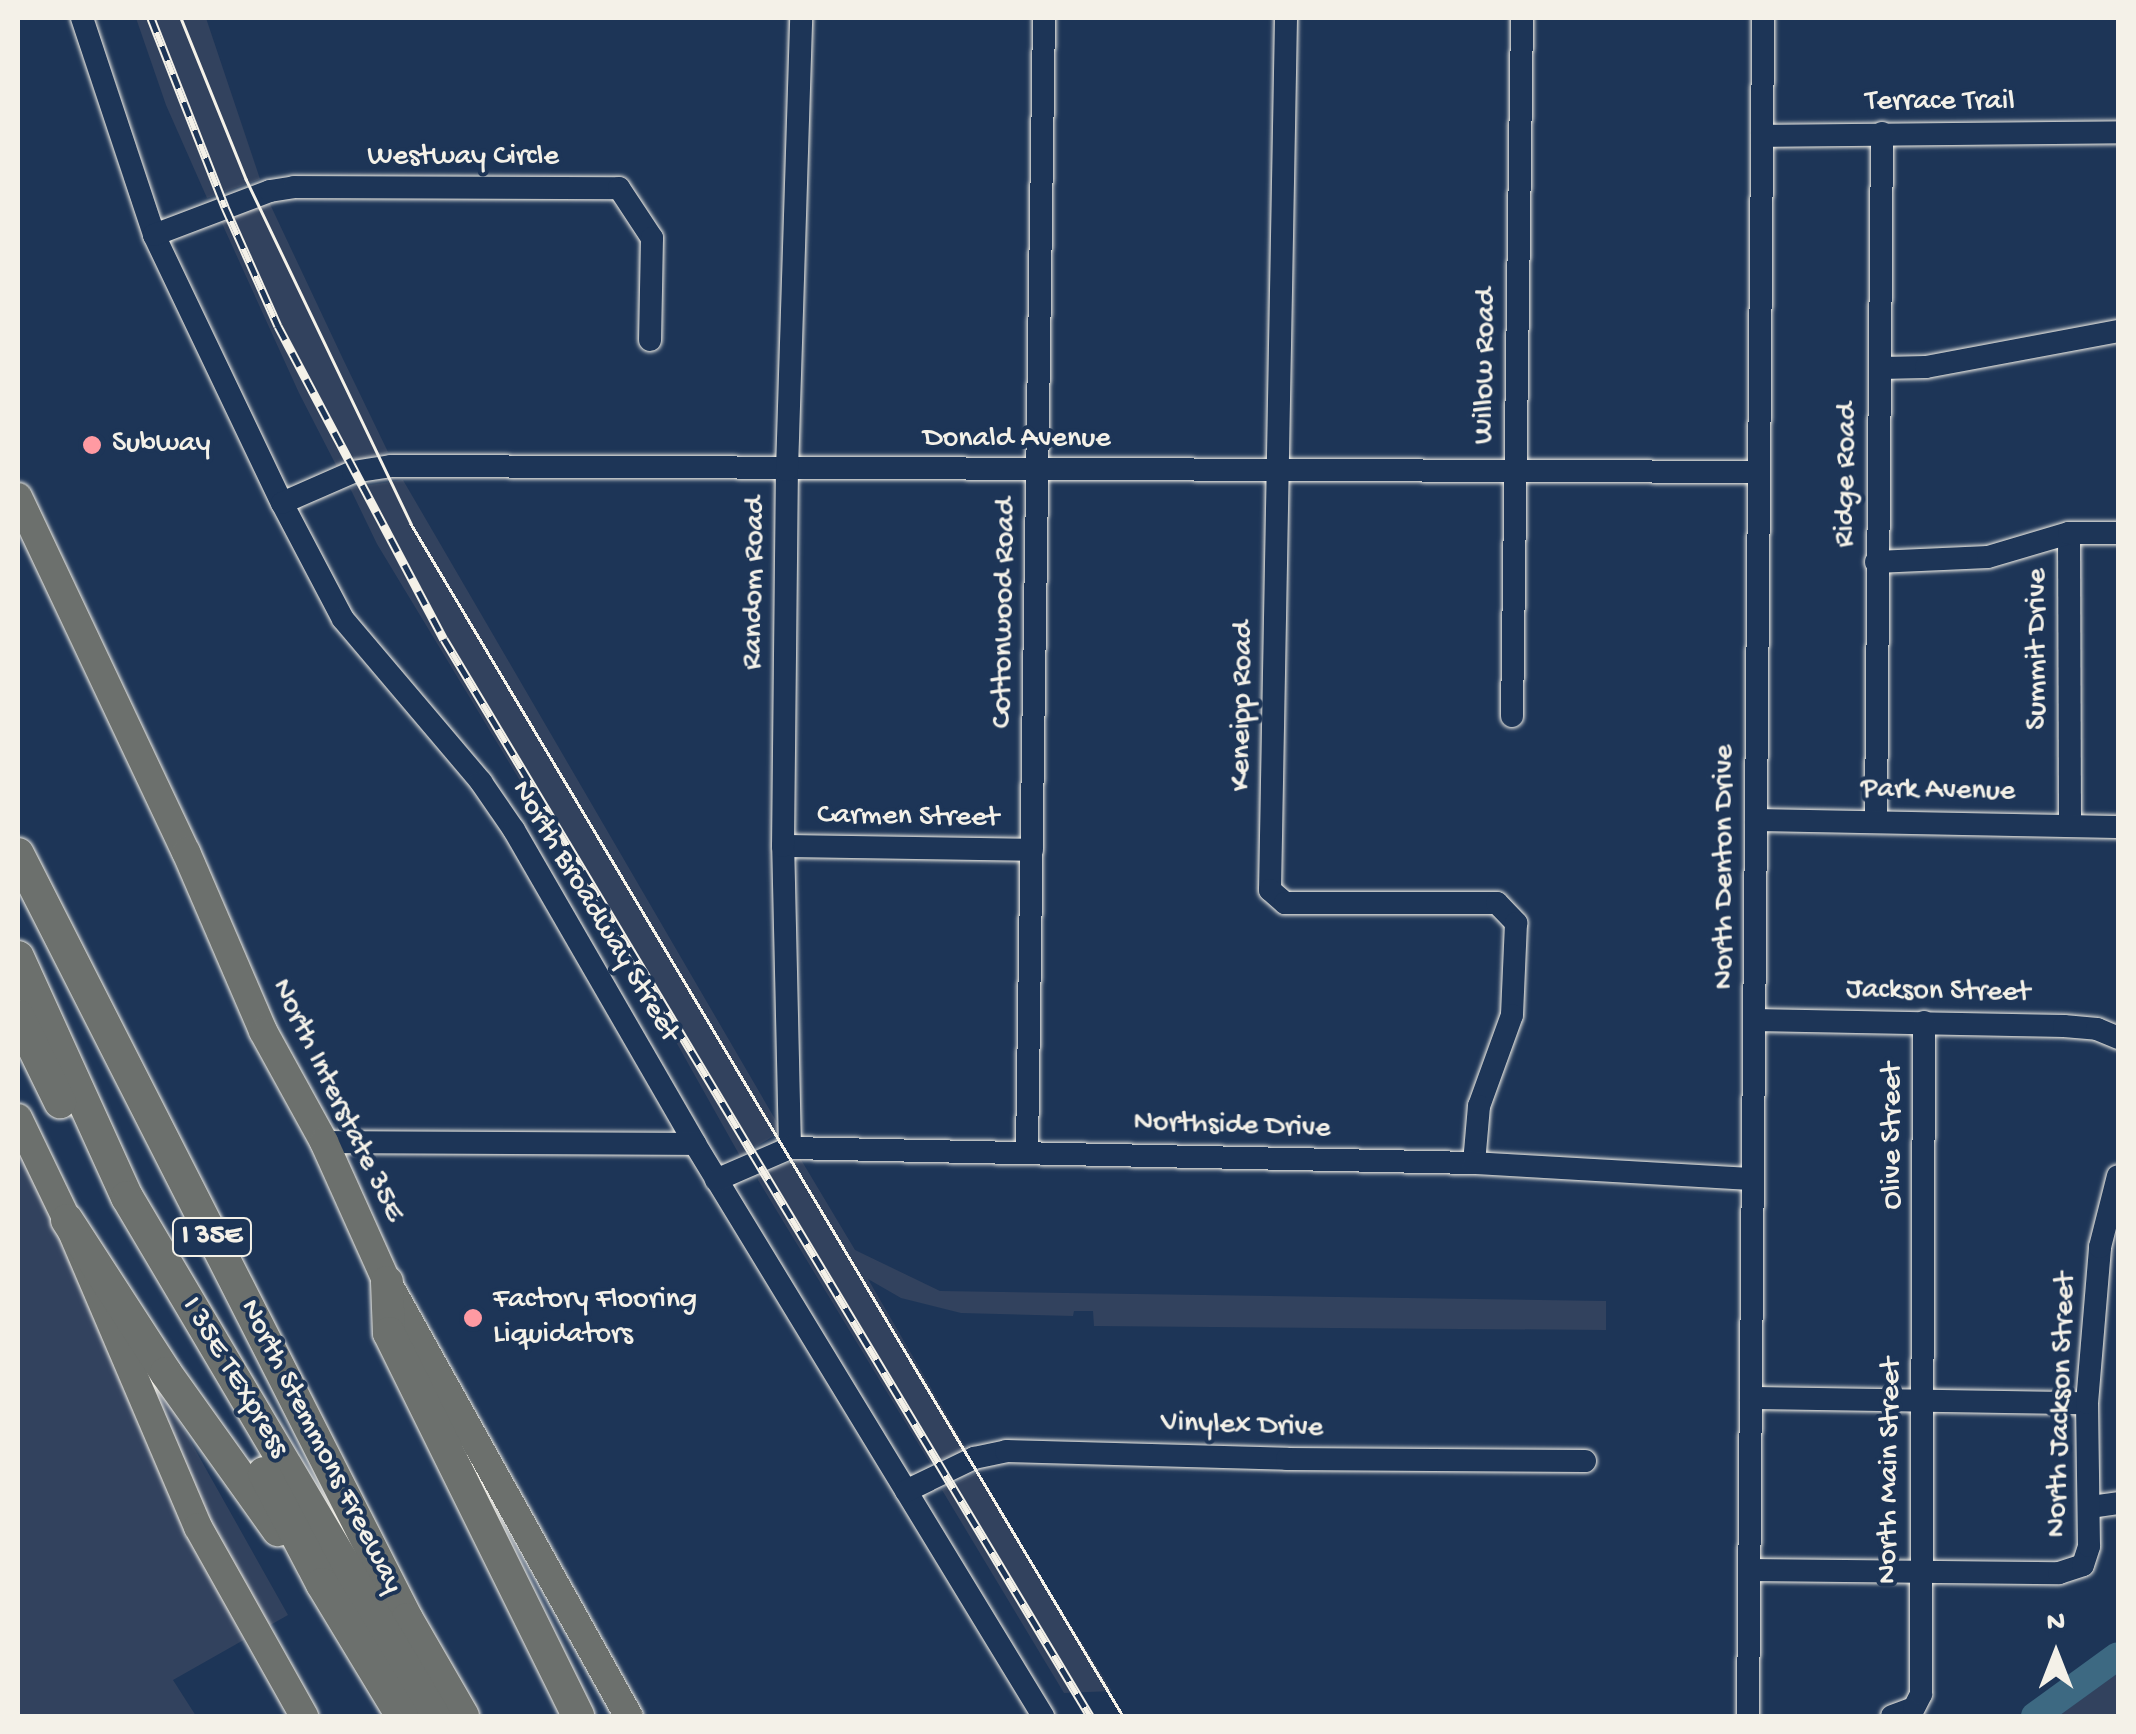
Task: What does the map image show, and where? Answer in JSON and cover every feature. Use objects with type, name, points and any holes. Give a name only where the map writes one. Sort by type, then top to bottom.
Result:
[{"type":"highway","name":"North Stemmons Freeway","points":[[18,854],[398,1602],[462,1716]]},
{"type":"highway","name":"I 35E TEXpress","points":[[18,957],[127,1197],[434,1716]]},
{"type":"highway","name":"North Stemmons Freeway","points":[[18,1016],[118,1217],[288,1515],[322,1584],[402,1716]]},
{"type":"highway","points":[[66,1220],[251,1496],[322,1584]]},
{"type":"highway","points":[[387,1282],[389,1333],[578,1716]]},
{"type":"main road","name":"North Interstate 35E","points":[[18,496],[180,839],[264,1031],[324,1142],[387,1282],[629,1716]]},
{"type":"main road","points":[[18,1118],[198,1527],[304,1716]]},
{"type":"street","name":"North Broadway Street","points":[[82,18],[154,236],[282,503],[343,619],[481,782],[514,830],[716,1180],[1042,1716]]},
{"type":"street","name":"Random Road","points":[[790,1148],[783,846],[787,470],[801,18]]},
{"type":"street","name":"Cottonwood Road","points":[[1028,1150],[1044,18]]},
{"type":"street","name":"Keneipp Road","points":[[1286,18],[1270,890],[1285,903],[1497,903],[1516,923],[1512,1015],[1479,1106],[1474,1164]]},
{"type":"street","name":"Willow Road","points":[[1512,716],[1522,18]]},
{"type":"street","name":"North Denton Drive","points":[[1748,1716],[1763,18]]},
{"type":"street","name":"Terrace Trail","points":[[1762,136],[2118,132]]},
{"type":"street","name":"Ridge Road","points":[[1876,819],[1882,133]]},
{"type":"street","name":"Westway Circle","points":[[154,236],[270,191],[294,187],[619,188],[652,238],[650,340]]},
{"type":"street","points":[[1881,368],[1926,367],[2118,332]]},
{"type":"street","name":"Donald Avenue","points":[[282,503],[352,472],[391,466],[1759,472]]},
{"type":"street","points":[[1876,562],[1988,558],[2069,534],[2118,533]]},
{"type":"street","name":"Summit Drive","points":[[2069,534],[2070,825]]},
{"type":"street","name":"Park Avenue","points":[[1756,820],[1876,819],[2118,827]]},
{"type":"street","name":"Carmen Street","points":[[783,846],[1032,850]]},
{"type":"street","name":"Jackson Street","points":[[1754,1020],[2064,1026],[2097,1030],[2118,1038]]},
{"type":"street","name":"Olive Street","points":[[1923,1249],[1924,1022]]},
{"type":"street","points":[[324,1142],[695,1144]]},
{"type":"street","name":"Northside Drive","points":[[716,1180],[790,1148],[1028,1150],[1474,1164],[1753,1180]]},
{"type":"street","name":"North Jackson Street","points":[[1919,1569],[2059,1573],[2083,1565],[2090,1507],[2088,1403],[2100,1247],[2118,1176]]},
{"type":"street","name":"North Main Street","points":[[1892,1716],[1914,1708],[1921,1694],[1923,1249]]},
{"type":"street","points":[[1751,1398],[2088,1403]]},
{"type":"street","name":"Vinylex Drive","points":[[906,1491],[974,1458],[1006,1451],[1287,1460],[1585,1461]]},
{"type":"street","points":[[2090,1507],[2118,1503]]},
{"type":"street","points":[[1749,1570],[1919,1569]]},
{"type":"shaded area","points":[[136,18],[206,18],[260,179],[207,198],[166,105]]},
{"type":"shaded area","points":[[269,202],[388,452],[337,467],[299,393],[220,219]]},
{"type":"shaded area","points":[[403,480],[782,1131],[740,1156],[652,999],[377,544],[350,488]]},
{"type":"shaded area","points":[[18,1134],[288,1615],[173,1680],[196,1716],[18,1716]]},
{"type":"shaded area","points":[[800,1158],[855,1250],[940,1291],[1606,1301],[1606,1330],[1094,1326],[1093,1311],[1074,1311],[1073,1316],[961,1313],[901,1298],[868,1279],[967,1450],[930,1463],[758,1180],[759,1175]]},
{"type":"shaded area","points":[[976,1473],[1112,1691],[1064,1693],[942,1490]]},
{"type":"shaded area","points":[[2118,1673],[2118,1716],[2058,1716]]},
{"type":"waterway","points":[[2035,1716],[2118,1656]]},
{"type":"tram line","points":[[181,18],[246,179],[411,524],[1123,1716]]},
{"type":"railway","points":[[151,18],[225,207],[278,326],[444,639],[1090,1716]]},
{"type":"place","name":"Subway","points":[[92,445]]},
{"type":"place","name":"Factory Flooring Liquidators","points":[[473,1318]]}]
